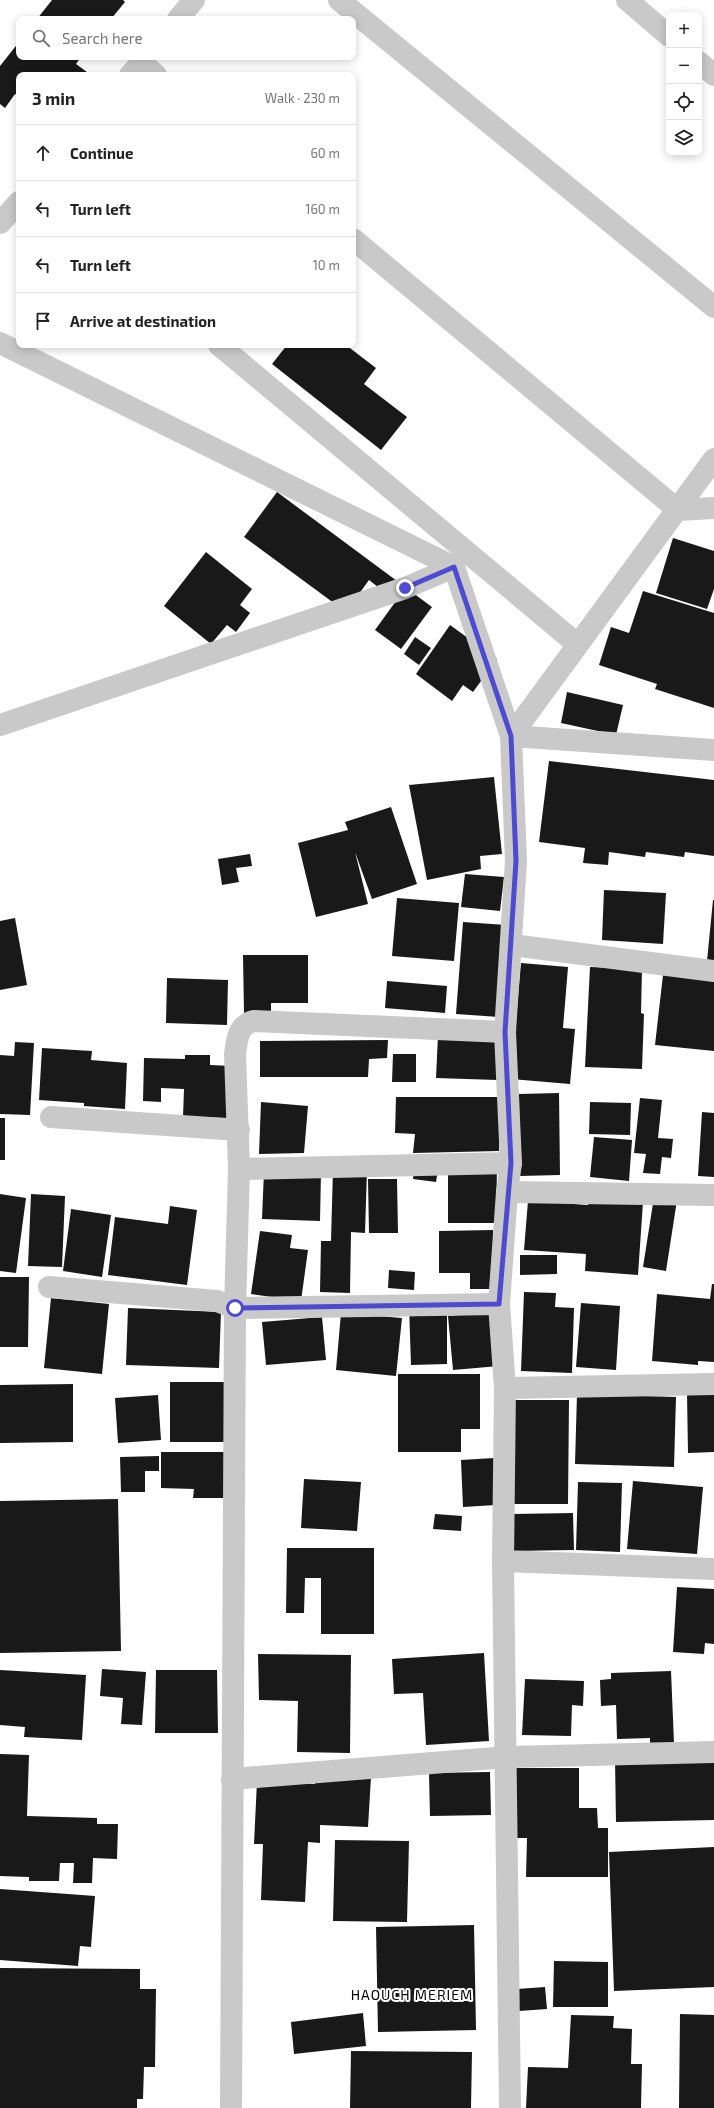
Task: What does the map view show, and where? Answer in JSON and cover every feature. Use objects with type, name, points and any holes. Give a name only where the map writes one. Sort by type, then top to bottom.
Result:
[{"type":"street","points":[[181,16],[194,0]]},
{"type":"street","points":[[339,0],[714,307]]},
{"type":"street","points":[[627,0],[666,33]]},
{"type":"street","points":[[702,64],[714,74]]},
{"type":"street","points":[[0,223],[16,205]]},
{"type":"street","points":[[356,242],[678,510],[714,508]]},
{"type":"street","points":[[0,343],[454,567],[511,736],[516,861],[512,945],[505,1032],[511,1163],[507,1192],[499,1304],[505,1388],[503,1561],[507,1757],[510,2108]]},
{"type":"street","points":[[223,348],[577,644]]},
{"type":"street","points":[[511,736],[714,459]]},
{"type":"street","points":[[0,725],[405,588],[454,567]]},
{"type":"street","points":[[511,736],[714,750]]},
{"type":"street","points":[[512,945],[714,971]]},
{"type":"street","points":[[231,2108],[235,1308],[239,1169],[239,1130],[235,1054],[238,1034],[246,1023],[254,1021],[505,1032]]},
{"type":"street","points":[[51,1117],[239,1130]]},
{"type":"street","points":[[239,1169],[511,1163]]},
{"type":"street","points":[[507,1192],[714,1195]]},
{"type":"street","points":[[49,1287],[216,1301],[235,1308],[499,1304]]},
{"type":"street","points":[[505,1388],[714,1384]]},
{"type":"street","points":[[503,1561],[714,1569]]},
{"type":"street","points":[[232,1779],[507,1757],[714,1752]]},
{"type":"building","points":[[52,0],[123,0],[125,2],[113,16],[39,16]]},
{"type":"building","points":[[16,46],[16,60],[79,60],[76,64],[87,72],[16,72],[16,95],[15,94],[5,108],[0,104],[0,66]]},
{"type":"building","points":[[285,348],[350,348],[376,368],[364,384],[407,417],[381,450],[272,364]]},
{"type":"building","points":[[277,492],[432,607],[401,649],[375,630],[396,601],[369,580],[346,612],[244,537]]},
{"type":"building","points":[[673,538],[714,551],[714,589],[707,609],[656,593]]},
{"type":"building","points":[[206,552],[252,589],[240,605],[250,613],[236,632],[227,625],[211,644],[164,606]]},
{"type":"building","points":[[643,591],[714,613],[714,708],[655,689],[657,684],[599,665],[611,627],[629,633]]},
{"type":"building","points":[[450,625],[497,659],[473,692],[463,685],[452,701],[416,674]]},
{"type":"building","points":[[415,637],[431,648],[419,665],[404,654]]},
{"type":"building","points":[[567,692],[623,705],[616,735],[561,723]]},
{"type":"building","points":[[549,761],[714,780],[714,856],[685,852],[684,857],[646,852],[645,857],[609,852],[608,865],[583,863],[585,848],[539,842]]},
{"type":"building","points":[[494,777],[502,854],[480,856],[481,869],[427,880],[409,785]]},
{"type":"building","points":[[391,807],[417,884],[372,899],[355,852],[368,904],[316,917],[298,843],[348,830],[345,822]]},
{"type":"building","points":[[250,854],[252,866],[236,868],[239,882],[222,885],[218,859]]},
{"type":"building","points":[[465,874],[504,877],[500,911],[461,907]]},
{"type":"building","points":[[604,890],[666,893],[663,944],[602,940]]},
{"type":"building","points":[[397,898],[459,903],[454,961],[392,956]]},
{"type":"building","points":[[714,900],[714,962],[707,961]]},
{"type":"building","points":[[15,918],[27,985],[0,990],[0,921]]},
{"type":"building","points":[[463,922],[506,925],[499,1017],[456,1014]]},
{"type":"building","points":[[243,955],[308,955],[308,1003],[271,1003],[271,1013],[244,1013]]},
{"type":"building","points":[[521,963],[568,967],[563,1028],[575,1029],[570,1084],[511,1079]]},
{"type":"building","points":[[590,967],[642,969],[641,1013],[644,1014],[642,1069],[585,1067]]},
{"type":"building","points":[[663,975],[714,981],[714,1051],[655,1045]]},
{"type":"building","points":[[167,978],[228,980],[227,1025],[166,1023]]},
{"type":"building","points":[[387,981],[447,986],[445,1013],[385,1008]]},
{"type":"building","points":[[438,1035],[498,1037],[497,1080],[436,1078]]},
{"type":"building","points":[[388,1040],[387,1058],[369,1059],[368,1077],[260,1077],[260,1041]]},
{"type":"building","points":[[15,1042],[34,1043],[30,1115],[0,1114],[0,1055],[14,1056]]},
{"type":"building","points":[[42,1048],[92,1051],[91,1060],[127,1063],[125,1109],[84,1106],[84,1103],[39,1100]]},
{"type":"building","points":[[393,1054],[416,1054],[416,1082],[392,1082]]},
{"type":"building","points":[[185,1055],[210,1055],[210,1065],[232,1066],[230,1118],[183,1117],[184,1089],[161,1088],[161,1102],[143,1101],[144,1058],[185,1059]]},
{"type":"building","points":[[559,1093],[560,1175],[520,1176],[519,1094]]},
{"type":"building","points":[[396,1097],[501,1097],[499,1151],[413,1153],[415,1134],[395,1133]]},
{"type":"building","points":[[640,1098],[662,1100],[658,1138],[673,1139],[671,1158],[662,1157],[660,1174],[643,1173],[646,1154],[634,1153]]},
{"type":"building","points":[[261,1102],[308,1106],[304,1153],[259,1154]]},
{"type":"building","points":[[590,1102],[631,1103],[630,1135],[589,1134]]},
{"type":"building","points":[[702,1112],[714,1113],[714,1177],[698,1176]]},
{"type":"building","points":[[0,1118],[5,1118],[5,1160],[0,1160]]},
{"type":"building","points":[[594,1137],[632,1140],[629,1181],[590,1177]]},
{"type":"building","points":[[414,1167],[438,1170],[436,1182],[413,1179]]},
{"type":"building","points":[[448,1167],[497,1167],[496,1223],[448,1223]]},
{"type":"building","points":[[333,1169],[367,1170],[365,1233],[351,1232],[350,1293],[320,1292],[321,1241],[331,1241]]},
{"type":"building","points":[[264,1171],[321,1172],[320,1221],[262,1219]]},
{"type":"building","points":[[368,1179],[397,1179],[398,1233],[369,1233]]},
{"type":"building","points":[[0,1194],[26,1198],[16,1273],[0,1271]]},
{"type":"building","points":[[31,1194],[65,1196],[62,1267],[28,1266]]},
{"type":"building","points":[[654,1197],[677,1200],[666,1271],[643,1267]]},
{"type":"building","points":[[589,1198],[643,1202],[638,1275],[585,1271],[586,1254],[524,1250],[528,1201],[588,1205]]},
{"type":"building","points":[[170,1206],[197,1210],[187,1285],[108,1275],[115,1217],[168,1224]]},
{"type":"building","points":[[71,1209],[111,1215],[102,1277],[63,1271]]},
{"type":"building","points":[[493,1230],[493,1289],[470,1289],[470,1273],[439,1273],[439,1231]]},
{"type":"building","points":[[260,1231],[292,1235],[290,1248],[308,1250],[301,1301],[251,1294]]},
{"type":"building","points":[[520,1255],[557,1255],[557,1274],[520,1275]]},
{"type":"building","points":[[389,1270],[415,1272],[414,1290],[388,1288]]},
{"type":"building","points":[[0,1277],[29,1277],[28,1347],[0,1347]]},
{"type":"building","points":[[712,1284],[714,1284],[714,1362],[698,1361],[698,1365],[652,1361],[657,1294],[710,1299]]},
{"type":"building","points":[[524,1292],[556,1293],[555,1307],[574,1308],[572,1373],[521,1371]]},
{"type":"building","points":[[51,1298],[109,1304],[102,1374],[44,1368]]},
{"type":"building","points":[[581,1303],[620,1306],[616,1370],[576,1367]]},
{"type":"building","points":[[447,1305],[447,1364],[411,1365],[409,1306]]},
{"type":"building","points":[[128,1308],[221,1312],[219,1368],[126,1365]]},
{"type":"building","points":[[494,1312],[499,1366],[453,1370],[448,1316]]},
{"type":"building","points":[[341,1313],[402,1318],[396,1376],[336,1370]]},
{"type":"building","points":[[322,1317],[326,1360],[266,1365],[262,1322]]},
{"type":"building","points":[[398,1374],[480,1374],[480,1429],[461,1429],[461,1452],[398,1452]]},
{"type":"building","points":[[170,1382],[225,1382],[226,1442],[170,1442]]},
{"type":"building","points":[[73,1384],[73,1442],[0,1443],[0,1385]]},
{"type":"building","points":[[687,1393],[714,1393],[714,1452],[688,1453]]},
{"type":"building","points":[[577,1394],[676,1397],[674,1467],[575,1464]]},
{"type":"building","points":[[158,1395],[161,1440],[118,1443],[115,1398]]},
{"type":"building","points":[[514,1400],[569,1400],[568,1504],[513,1504]]},
{"type":"building","points":[[161,1452],[224,1452],[224,1498],[193,1498],[194,1489],[161,1488]]},
{"type":"building","points":[[159,1456],[159,1471],[145,1471],[145,1492],[121,1492],[120,1457]]},
{"type":"building","points":[[494,1458],[496,1505],[463,1507],[461,1460]]},
{"type":"building","points":[[304,1479],[361,1482],[357,1531],[301,1528]]},
{"type":"building","points":[[633,1481],[703,1487],[697,1554],[627,1549]]},
{"type":"building","points":[[578,1482],[622,1483],[620,1552],[576,1550]]},
{"type":"building","points":[[118,1499],[121,1651],[0,1653],[0,1501]]},
{"type":"building","points":[[573,1513],[574,1550],[512,1551],[512,1514]]},
{"type":"building","points":[[435,1514],[462,1516],[461,1531],[433,1529]]},
{"type":"building","points":[[287,1548],[374,1548],[374,1634],[321,1634],[321,1578],[305,1578],[304,1613],[286,1613]]},
{"type":"building","points":[[677,1587],[714,1589],[714,1644],[705,1643],[704,1654],[673,1652]]},
{"type":"building","points":[[484,1653],[489,1741],[426,1745],[423,1693],[394,1694],[392,1659]]},
{"type":"building","points":[[258,1654],[351,1655],[350,1753],[297,1752],[298,1701],[259,1700]]},
{"type":"building","points":[[102,1669],[146,1672],[142,1725],[121,1724],[123,1698],[100,1696]]},
{"type":"building","points":[[0,1670],[86,1675],[82,1740],[24,1737],[25,1727],[0,1725]]},
{"type":"building","points":[[156,1670],[217,1670],[218,1733],[155,1733]]},
{"type":"building","points":[[671,1671],[674,1743],[650,1744],[650,1738],[617,1739],[616,1705],[601,1706],[600,1680],[611,1679],[611,1673]]},
{"type":"building","points":[[525,1679],[584,1681],[583,1706],[572,1705],[571,1736],[522,1735]]},
{"type":"building","points":[[0,1754],[29,1755],[27,1816],[97,1818],[97,1824],[118,1824],[117,1859],[93,1858],[92,1883],[73,1883],[74,1863],[60,1863],[59,1881],[29,1881],[29,1877],[0,1876]]},
{"type":"building","points":[[714,1757],[714,1820],[616,1822],[615,1759]]},
{"type":"building","points":[[515,1768],[579,1768],[579,1808],[597,1808],[598,1828],[608,1828],[608,1877],[526,1877],[527,1838],[514,1838]]},
{"type":"building","points":[[490,1772],[491,1815],[430,1816],[429,1773]]},
{"type":"building","points":[[315,1775],[371,1777],[368,1827],[320,1825],[320,1843],[308,1842],[305,1902],[261,1900],[263,1844],[254,1844],[257,1781],[315,1784]]},
{"type":"building","points":[[335,1840],[409,1841],[407,1922],[333,1921]]},
{"type":"building","points":[[714,1847],[714,1987],[614,1991],[609,1852]]},
{"type":"building","points":[[0,1889],[95,1896],[91,1947],[80,1946],[78,1966],[0,1960]]},
{"type":"building","points":[[474,1925],[476,2030],[378,2032],[376,1927]]},
{"type":"building","points":[[554,1961],[608,1962],[608,2007],[553,2007]]},
{"type":"building","points":[[0,1968],[140,1969],[140,1989],[156,1989],[155,2067],[144,2067],[143,2099],[137,2099],[137,2108],[0,2108]]},
{"type":"building","points":[[545,1987],[547,2009],[519,2011],[517,1989]]},
{"type":"building","points":[[363,2013],[366,2046],[294,2054],[291,2022]]},
{"type":"building","points":[[680,2014],[714,2015],[714,2108],[679,2108]]},
{"type":"building","points":[[571,2015],[614,2016],[613,2028],[632,2029],[631,2064],[642,2064],[641,2108],[526,2108],[528,2067],[568,2068]]},
{"type":"building","points":[[351,2051],[472,2052],[471,2108],[350,2108]]},
{"type":"district","name":"HAOUCH MERIEM","points":[[412,1994]]},
{"type":"route","points":[[235,1308],[499,1304],[507,1192],[511,1163],[505,1032],[512,945],[516,861],[511,736],[454,567],[405,588]]}]
